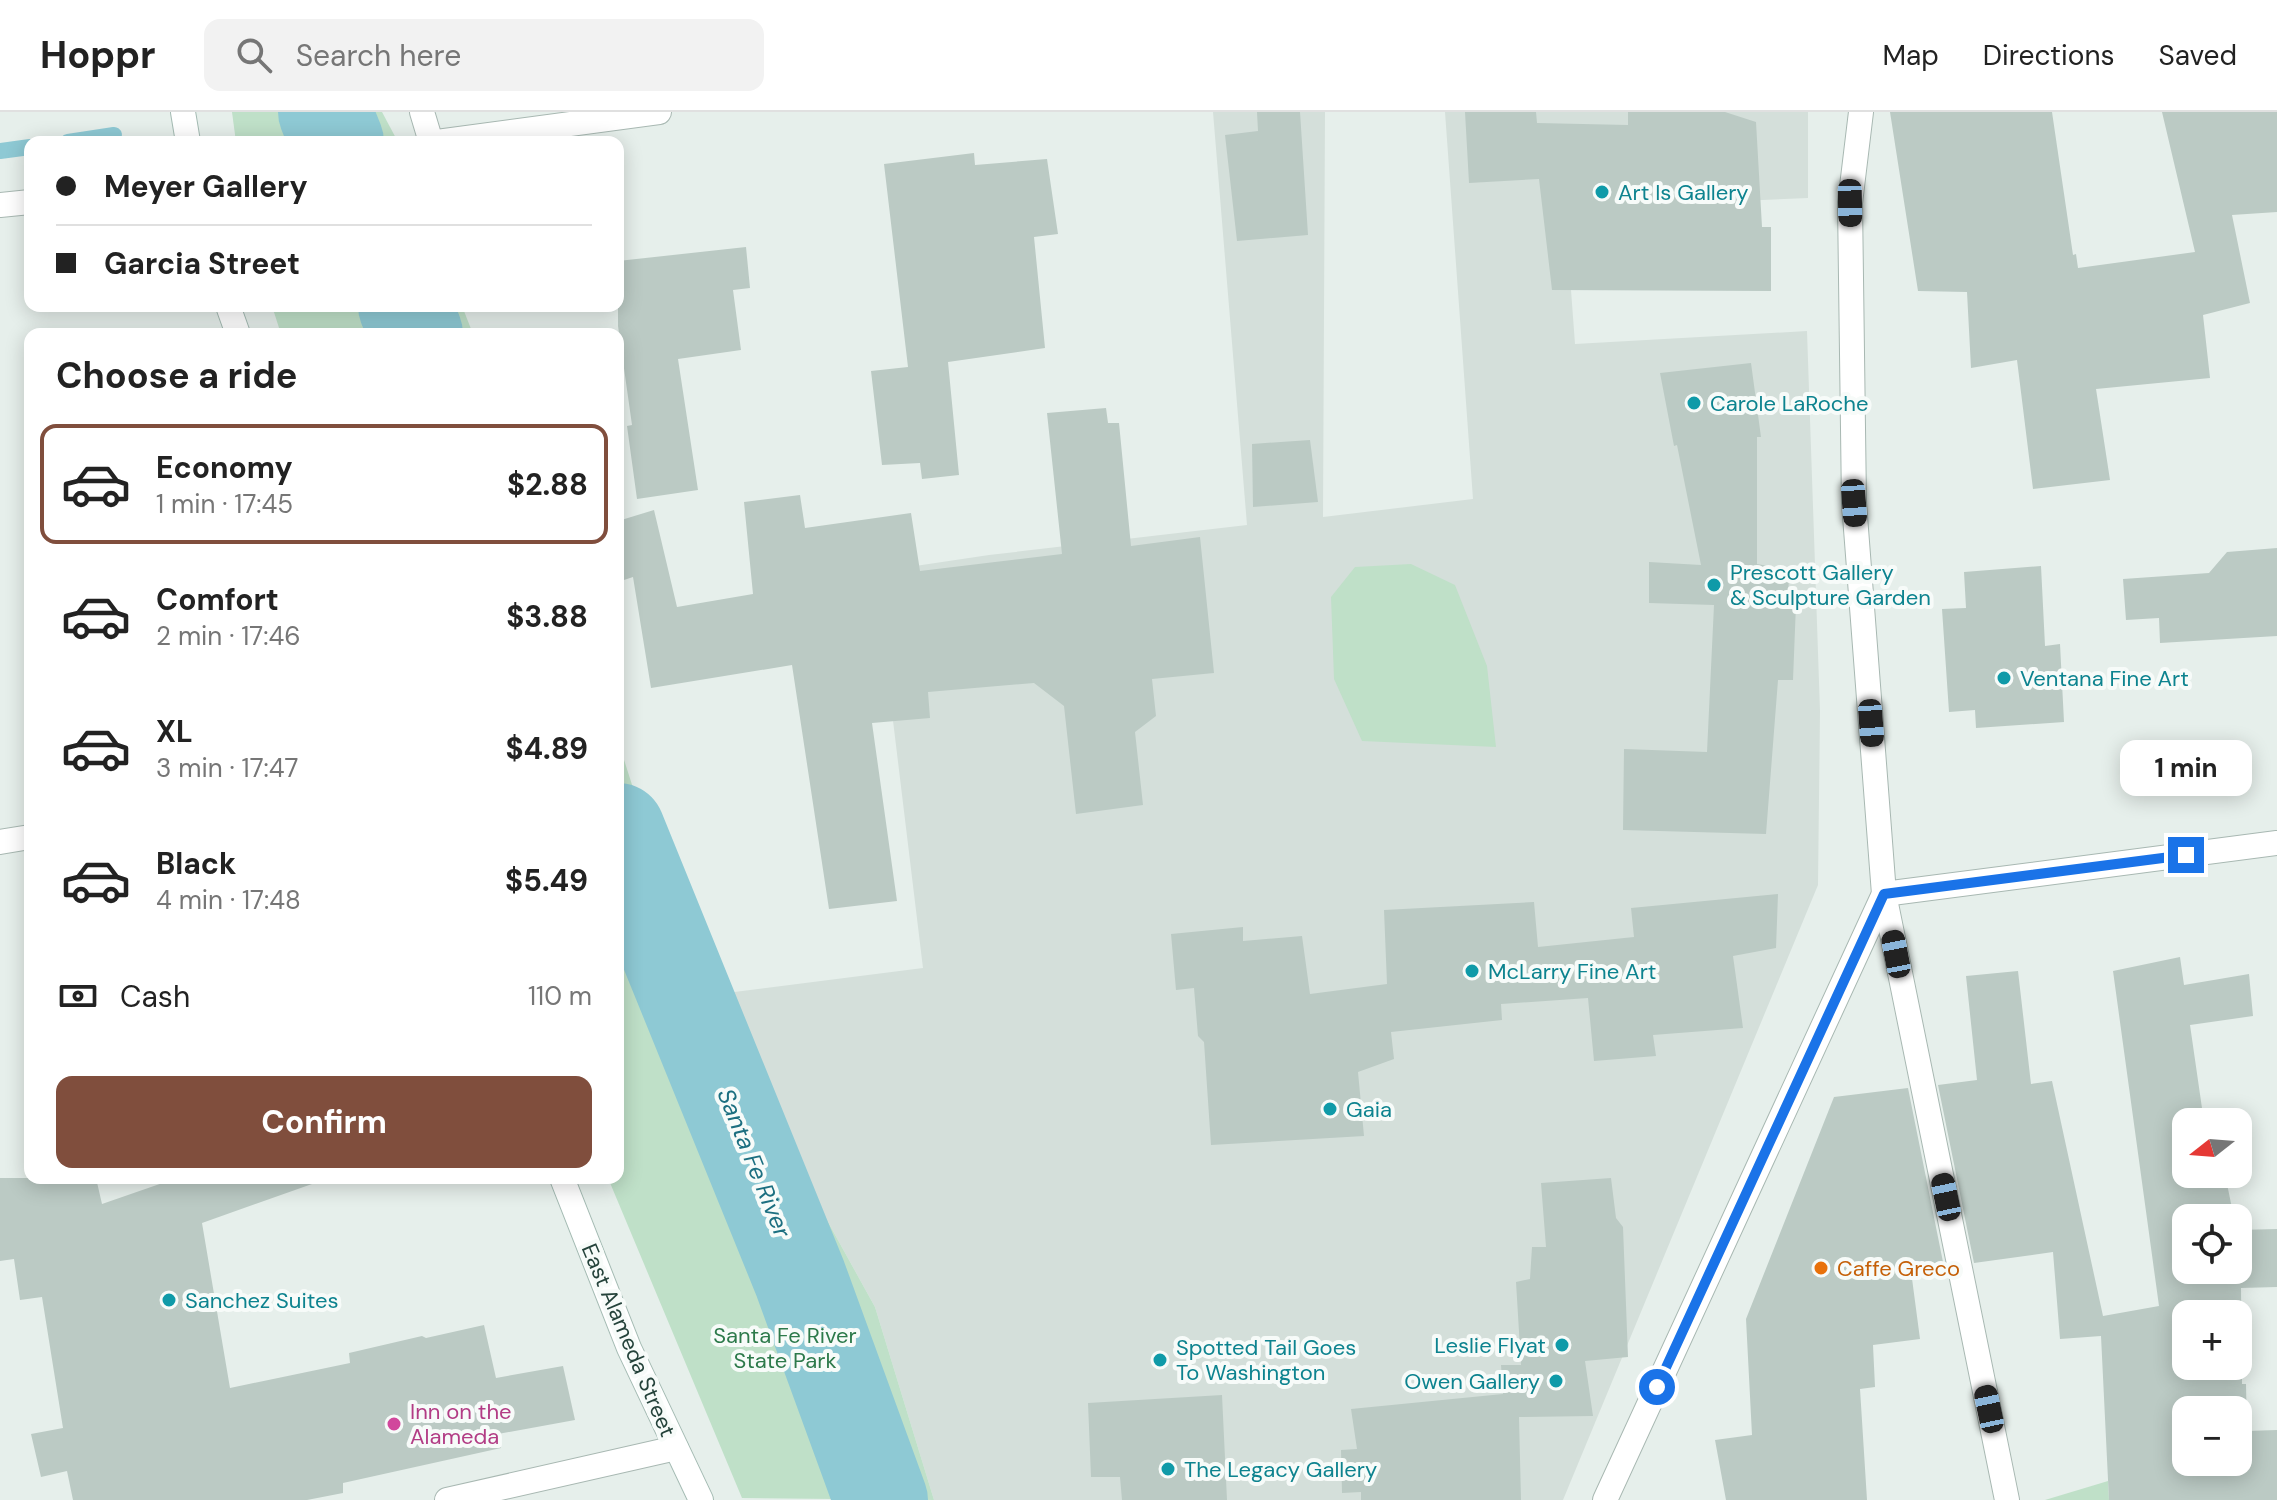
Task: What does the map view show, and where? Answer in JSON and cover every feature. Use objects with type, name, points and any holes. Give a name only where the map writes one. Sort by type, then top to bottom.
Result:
[{"type":"street","points":[[183,112],[187,136]]},
{"type":"street","points":[[422,112],[429,136]]},
{"type":"street","points":[[481,136],[659,112]]},
{"type":"street","points":[[1861,112],[1850,203],[1854,503],[1884,894],[2007,1500]]},
{"type":"street","points":[[0,205],[24,203]]},
{"type":"street","points":[[0,842],[24,838]]},
{"type":"street","points":[[1884,894],[2277,843]]},
{"type":"street","points":[[1605,1500],[1884,894]]},
{"type":"street","name":"East Alameda Street","points":[[564,1184],[629,1348],[701,1500]]},
{"type":"street","points":[[447,1500],[676,1448]]},
{"type":"shaded area","points":[[1213,112],[1325,112],[1323,517],[1473,499],[1445,112],[1808,112],[1808,198],[1575,208],[1571,290],[1575,344],[1807,331],[1820,711],[1818,885],[1563,1500],[934,1500],[875,1307],[703,996],[923,968],[875,572],[989,555],[1247,525]]},
{"type":"green space","points":[[232,112],[382,112],[395,136],[235,136]]},
{"type":"green space","points":[[274,312],[464,312],[471,328],[279,328]]},
{"type":"green space","points":[[1411,564],[1455,585],[1487,666],[1496,747],[1362,741],[1334,679],[1331,597],[1355,567]]},
{"type":"green space","name":"Santa Fe River State Park","points":[[624,760],[691,969],[703,996],[875,1307],[934,1500],[742,1498],[611,1184],[624,1184]]},
{"type":"green space","points":[[2108,1481],[2109,1500],[2045,1500]]},
{"type":"building","points":[[1257,112],[1300,112],[1308,235],[1237,241],[1225,135],[1258,131]]},
{"type":"building","points":[[1465,112],[1536,112],[1537,123],[1628,125],[1628,112],[1725,112],[1756,122],[1762,227],[1771,227],[1771,291],[1552,290],[1539,179],[1469,183]]},
{"type":"building","points":[[1890,112],[2052,112],[2073,255],[2076,254],[2078,268],[2195,252],[2162,112],[2277,112],[2277,212],[2232,215],[2250,303],[2203,315],[2210,378],[2096,389],[2110,480],[2033,489],[2017,360],[1971,368],[1967,292],[1918,291]]},
{"type":"building","points":[[974,153],[975,165],[1047,159],[1058,234],[1034,237],[1045,348],[948,362],[959,475],[922,479],[920,463],[882,465],[871,371],[908,367],[884,164]]},
{"type":"building","points":[[746,247],[750,288],[733,290],[741,350],[678,359],[698,490],[637,499],[627,426],[632,425],[624,368],[624,328],[618,326],[618,312],[624,312],[624,260]]},
{"type":"building","points":[[1751,363],[1761,437],[1757,437],[1757,564],[1789,571],[1788,604],[1796,604],[1793,680],[1778,680],[1766,834],[1623,830],[1624,749],[1707,752],[1714,605],[1649,603],[1649,562],[1701,565],[1660,373]]},
{"type":"building","points":[[1106,408],[1108,423],[1119,423],[1131,546],[1200,537],[1214,673],[1152,679],[1156,716],[1135,732],[1143,805],[1076,814],[1064,706],[1034,683],[928,692],[930,718],[872,723],[897,901],[829,909],[792,665],[651,688],[633,577],[624,580],[624,519],[654,510],[677,607],[753,594],[744,502],[800,495],[805,528],[911,513],[920,571],[1062,554],[1047,413]]},
{"type":"building","points":[[1310,440],[1318,502],[1253,507],[1252,444]]},
{"type":"building","points":[[2277,548],[2277,636],[2160,643],[2159,618],[2126,620],[2123,579],[2209,573],[2227,552]]},
{"type":"building","name":"Ventana Fine Art","points":[[2041,566],[2045,646],[2060,644],[2064,722],[1976,728],[1975,710],[1949,712],[1942,609],[1966,608],[1964,572]]},
{"type":"building","points":[[1778,894],[1776,948],[1733,956],[1743,1028],[1653,1035],[1656,1056],[1594,1061],[1588,998],[1501,1004],[1502,1020],[1391,1032],[1394,1059],[1358,1072],[1364,1136],[1211,1145],[1204,1042],[1198,1036],[1194,988],[1176,990],[1171,934],[1243,927],[1243,941],[1302,936],[1310,994],[1387,984],[1384,910],[1534,902],[1538,947],[1634,937],[1631,908]]},
{"type":"building","points":[[2180,957],[2184,985],[2249,974],[2253,1016],[2190,1025],[2202,1108],[2172,1108],[2172,1188],[2228,1188],[2231,1204],[2172,1204],[2172,1284],[2252,1284],[2252,1230],[2277,1229],[2277,1287],[2241,1288],[2241,1300],[2172,1300],[2172,1380],[2242,1380],[2242,1384],[2246,1384],[2246,1396],[2172,1396],[2172,1476],[2252,1476],[2252,1431],[2277,1430],[2277,1500],[2109,1500],[2101,1336],[2060,1339],[2053,1252],[1974,1263],[1938,1085],[1977,1080],[1966,976],[2018,971],[2031,1084],[2052,1081],[2103,1316],[2159,1306],[2113,971]]},
{"type":"building","points":[[1908,1088],[1944,1267],[1911,1271],[1920,1339],[1873,1345],[1875,1387],[1860,1389],[1867,1500],[1726,1500],[1715,1440],[1752,1435],[1746,1319],[1834,1097]]},
{"type":"building","points":[[0,1178],[24,1178],[24,1184],[97,1184],[102,1204],[160,1184],[312,1184],[202,1223],[230,1388],[350,1363],[349,1353],[484,1325],[496,1378],[563,1366],[575,1420],[498,1434],[501,1448],[343,1483],[343,1493],[307,1500],[73,1500],[67,1471],[41,1477],[31,1434],[63,1428],[42,1297],[20,1300],[14,1259],[0,1261]]},
{"type":"building","points":[[1611,1178],[1616,1218],[1623,1227],[1628,1357],[1585,1361],[1593,1416],[1519,1417],[1521,1500],[1361,1500],[1361,1492],[1342,1493],[1341,1450],[1357,1449],[1351,1409],[1503,1394],[1501,1365],[1521,1365],[1516,1282],[1530,1279],[1532,1247],[1546,1247],[1541,1183]]},
{"type":"building","points":[[1222,1395],[1227,1500],[1122,1500],[1120,1477],[1091,1477],[1088,1403]]},
{"type":"waterway","name":"Santa Fe River","points":[[325,112],[335,136]]},
{"type":"waterway","points":[[107,136],[114,135]]},
{"type":"waterway","points":[[0,151],[24,148]]},
{"type":"waterway","name":"Santa Fe River","points":[[407,312],[414,328]]},
{"type":"waterway","name":"Santa Fe River","points":[[624,845],[800,1278],[881,1500]]},
{"type":"place","name":"Art Is Gallery","points":[[1602,192]]},
{"type":"place","name":"Carole LaRoche","points":[[1694,403]]},
{"type":"place","name":"Prescott Gallery & Sculpture Garden","points":[[1714,585]]},
{"type":"place","name":"Ventana Fine Art","points":[[2004,678]]},
{"type":"place","name":"McLarry Fine Art","points":[[1472,971]]},
{"type":"place","name":"Gaia","points":[[1330,1109]]},
{"type":"place","name":"Caffe Greco","points":[[1821,1268]]},
{"type":"place","name":"Sanchez Suites","points":[[169,1300]]},
{"type":"place","name":"Leslie Flyat","points":[[1562,1345]]},
{"type":"place","name":"Spotted Tail Goes To Washington","points":[[1160,1360]]},
{"type":"place","name":"Owen Gallery","points":[[1556,1381]]},
{"type":"place","name":"Inn on the Alameda","points":[[394,1424]]},
{"type":"place","name":"The Legacy Gallery","points":[[1168,1469]]},
{"type":"route","points":[[1657,1387],[1884,894],[2186,855]]}]
